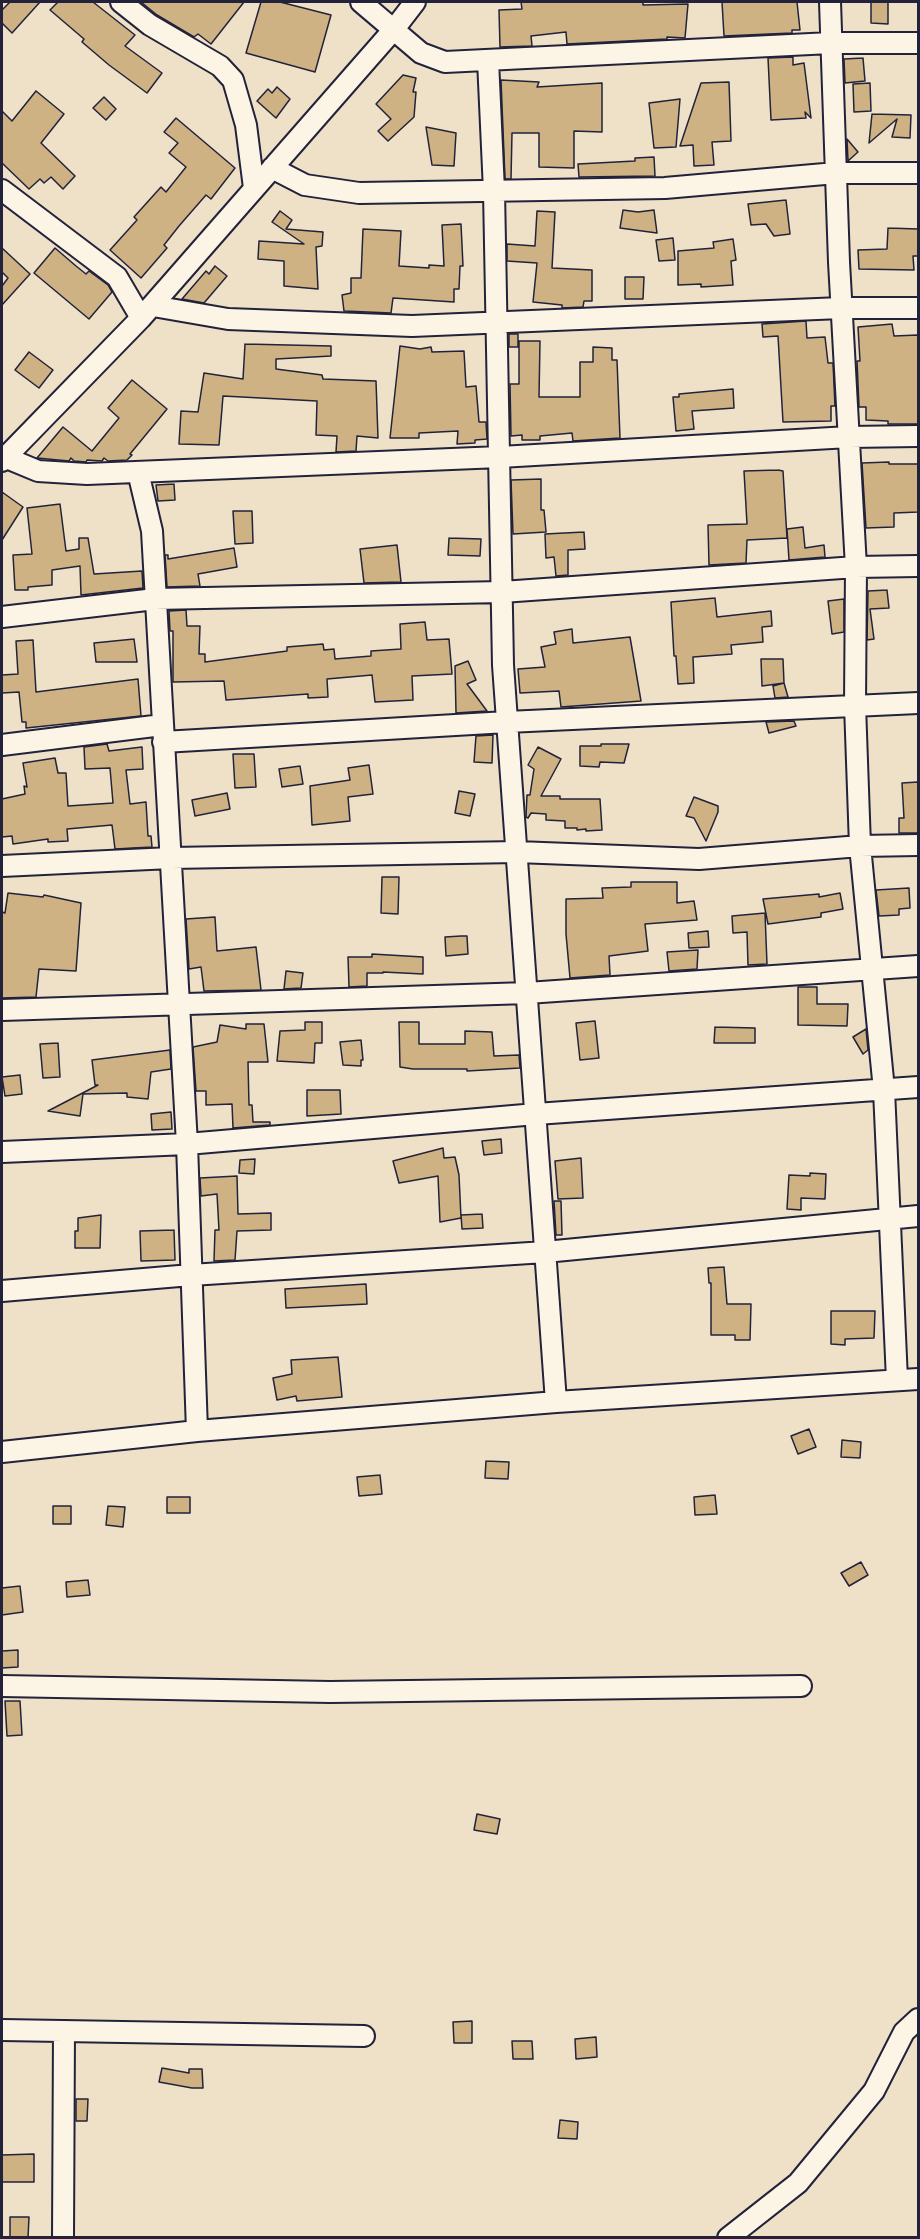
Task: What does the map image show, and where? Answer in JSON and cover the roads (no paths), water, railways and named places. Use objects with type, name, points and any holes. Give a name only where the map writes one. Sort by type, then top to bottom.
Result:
[{"type":"street","points":[[121,2],[150,26],[220,66],[233,80],[246,125],[254,188]]},
{"type":"street","points":[[361,2],[421,53],[445,62],[831,43],[918,43]]},
{"type":"street","points":[[416,2],[147,312],[2,458],[38,471],[87,474],[500,457],[849,437],[918,436]]},
{"type":"street","points":[[830,2],[841,308],[856,567],[855,705],[860,846],[885,1090],[897,1380]]},
{"type":"street","points":[[488,60],[494,191],[503,665],[556,1401]]},
{"type":"street","points":[[272,168],[305,185],[359,193],[665,188],[836,174],[918,173]]},
{"type":"street","points":[[2,190],[117,278],[147,312],[228,319],[412,326],[841,308],[918,308]]},
{"type":"street","points":[[138,472],[152,531],[187,1144],[197,1431]]},
{"type":"street","points":[[2,617],[155,599],[502,592],[856,567],[918,566]]},
{"type":"street","points":[[2,745],[163,734],[507,722],[918,703]]},
{"type":"street","points":[[2,866],[171,858],[517,852],[699,859],[860,846],[918,845]]},
{"type":"street","points":[[2,1010],[527,993],[918,966]]},
{"type":"street","points":[[2,1152],[187,1144],[536,1114],[918,1087]]},
{"type":"street","points":[[2,1291],[191,1275],[545,1252],[918,1216]]},
{"type":"street","points":[[2,1452],[197,1431],[556,1401],[918,1378]]},
{"type":"street","points":[[2,1686],[330,1692],[801,1686]]},
{"type":"street","points":[[728,2238],[798,2183],[874,2091],[904,2032],[918,2019]]},
{"type":"street","points":[[2,2030],[364,2036]]},
{"type":"street","points":[[63,2238],[64,2031]]}]
